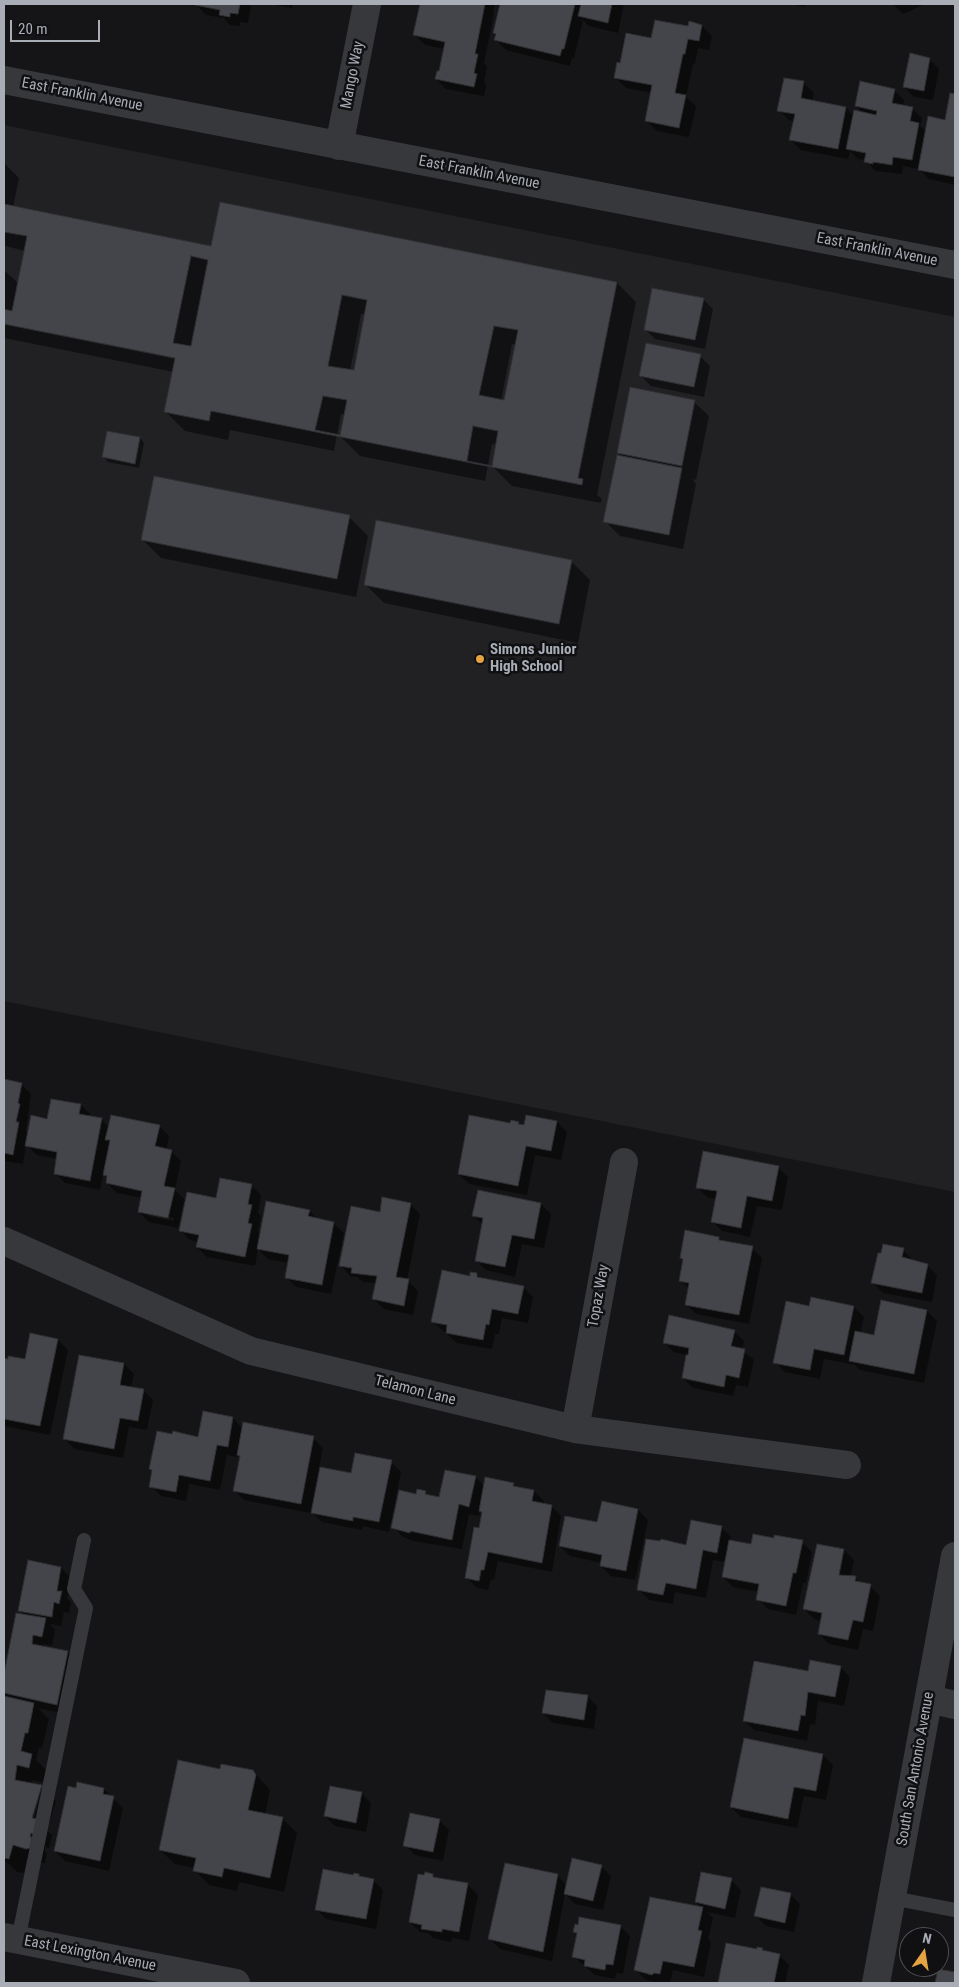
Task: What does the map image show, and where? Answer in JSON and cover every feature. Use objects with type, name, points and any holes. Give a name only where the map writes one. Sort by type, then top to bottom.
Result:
[{"type":"street","name":"Mango Way","points":[[339,146],[367,4]]},
{"type":"street","name":"East Franklin Avenue","points":[[4,80],[955,265]]},
{"type":"street","name":"Topaz Way","points":[[575,1429],[624,1162]]},
{"type":"street","name":"Telamon Lane","points":[[4,1241],[251,1351],[575,1429],[847,1465]]},
{"type":"street","name":"South San Antonio Avenue","points":[[876,1983],[955,1556]]},
{"type":"street","points":[[928,1700],[955,1705]]},
{"type":"street","name":"East Lexington Avenue","points":[[11,1938],[236,1983]]},
{"type":"lane","points":[[11,1938],[86,1608],[74,1590],[84,1540]]},
{"type":"lane","points":[[892,1898],[955,1910]]},
{"type":"shaded area","name":"Simons Junior High School","points":[[4,125],[955,317],[955,1192],[4,1001]]},
{"type":"building","points":[[195,4],[240,4],[238,14],[230,13],[230,17],[219,15],[220,10]]},
{"type":"building","points":[[420,4],[485,4],[475,54],[478,54],[474,73],[477,74],[474,87],[435,79],[437,71],[439,71],[445,42],[413,35]]},
{"type":"building","points":[[500,4],[575,4],[564,49],[562,49],[560,56],[494,40],[496,34],[493,33]]},
{"type":"building","points":[[581,4],[612,4],[608,23],[578,16]]},
{"type":"building","points":[[655,20],[688,26],[689,21],[702,25],[699,41],[688,39],[685,54],[683,54],[675,93],[686,95],[679,128],[645,121],[652,85],[614,78],[617,62],[620,63],[626,33],[651,38]]},
{"type":"building","points":[[910,53],[930,58],[924,91],[903,87]]},
{"type":"building","points":[[784,78],[804,81],[801,98],[846,107],[838,149],[789,140],[795,114],[777,111]]},
{"type":"building","points":[[860,81],[895,89],[892,103],[913,107],[910,121],[919,123],[912,160],[893,157],[892,165],[873,162],[873,164],[864,162],[866,153],[846,149],[854,110],[876,115],[877,111],[855,106]]},
{"type":"building","points":[[950,93],[955,94],[955,177],[918,170],[928,116],[945,120]]},
{"type":"building","points":[[220,202],[617,282],[578,478],[583,479],[582,485],[211,411],[209,421],[164,412],[175,358],[4,324],[4,309],[12,311],[27,236],[4,232],[4,204],[211,246]],"holes":[[[191,256],[208,260],[191,346],[173,343]],[[342,295],[367,300],[354,370],[328,366]],[[494,326],[518,330],[504,400],[479,395]],[[323,396],[347,400],[340,435],[315,430]],[[473,426],[498,431],[492,466],[467,461]]]},
{"type":"building","points":[[652,288],[704,298],[695,340],[644,330]]},
{"type":"building","points":[[646,343],[701,354],[694,387],[639,376]]},
{"type":"building","points":[[630,387],[695,400],[682,466],[617,453]]},
{"type":"building","points":[[107,431],[140,437],[135,464],[102,457]]},
{"type":"building","points":[[617,455],[682,468],[669,535],[603,522]]},
{"type":"building","points":[[154,476],[350,515],[337,579],[141,540]]},
{"type":"building","points":[[376,520],[572,560],[559,624],[364,585]]},
{"type":"building","points":[[4,1079],[22,1083],[16,1122],[19,1122],[13,1155],[4,1153]]},
{"type":"building","points":[[51,1099],[81,1104],[79,1114],[102,1118],[90,1181],[54,1174],[57,1152],[25,1146],[31,1115],[47,1119]]},
{"type":"building","points":[[111,1115],[160,1125],[155,1146],[172,1150],[164,1186],[175,1188],[168,1218],[138,1212],[142,1191],[106,1183],[107,1176],[103,1175],[110,1140],[105,1140]]},
{"type":"building","points":[[469,1115],[510,1123],[511,1120],[524,1125],[526,1115],[557,1121],[551,1151],[526,1146],[518,1186],[458,1174]]},
{"type":"building","points":[[703,1151],[779,1166],[772,1201],[747,1196],[741,1228],[711,1222],[717,1191],[696,1188]]},
{"type":"building","points":[[220,1178],[252,1184],[248,1204],[252,1205],[248,1223],[252,1224],[245,1257],[196,1247],[199,1235],[179,1231],[187,1192],[216,1198]]},
{"type":"building","points":[[478,1190],[541,1203],[534,1239],[512,1235],[505,1267],[475,1261],[483,1218],[472,1216]]},
{"type":"building","points":[[382,1197],[411,1203],[396,1277],[409,1279],[404,1306],[372,1299],[377,1276],[351,1273],[352,1268],[339,1266],[351,1206],[380,1212]]},
{"type":"building","points":[[266,1201],[310,1210],[308,1216],[334,1222],[322,1285],[285,1278],[289,1255],[257,1249]]},
{"type":"building","points":[[685,1230],[719,1237],[719,1240],[753,1246],[739,1315],[685,1305],[689,1283],[679,1281],[683,1259],[680,1258]]},
{"type":"building","points":[[883,1244],[904,1248],[902,1257],[928,1264],[922,1293],[871,1283],[878,1253],[881,1253]]},
{"type":"building","points":[[442,1270],[470,1276],[470,1272],[477,1273],[477,1277],[524,1286],[518,1314],[492,1309],[489,1325],[486,1324],[483,1340],[446,1333],[447,1325],[431,1322]]},
{"type":"building","points":[[811,1297],[854,1306],[844,1355],[814,1349],[810,1370],[773,1363],[786,1301],[809,1306]]},
{"type":"building","points":[[881,1300],[927,1310],[914,1374],[849,1361],[855,1331],[874,1335]]},
{"type":"building","points":[[669,1315],[735,1330],[731,1346],[745,1349],[739,1378],[726,1375],[724,1387],[682,1378],[689,1348],[663,1343]]},
{"type":"building","points":[[30,1333],[58,1339],[40,1426],[4,1419],[4,1358],[8,1359],[8,1356],[25,1359]]},
{"type":"building","points":[[79,1355],[124,1363],[120,1385],[144,1389],[138,1421],[120,1418],[114,1449],[63,1439]]},
{"type":"building","points":[[203,1411],[233,1417],[228,1447],[217,1445],[210,1481],[179,1475],[176,1492],[149,1487],[152,1470],[149,1469],[157,1431],[172,1434],[173,1431],[198,1437]]},
{"type":"building","points":[[243,1422],[314,1436],[301,1504],[233,1491],[240,1456],[237,1455]]},
{"type":"building","points":[[355,1453],[392,1460],[379,1522],[353,1517],[353,1521],[311,1513],[320,1467],[351,1473]]},
{"type":"building","points":[[445,1470],[476,1476],[469,1507],[459,1504],[452,1540],[391,1528],[399,1490],[416,1494],[417,1489],[426,1491],[425,1494],[439,1497]]},
{"type":"building","points":[[485,1477],[514,1483],[513,1486],[534,1490],[532,1501],[552,1505],[542,1563],[488,1552],[484,1570],[481,1570],[479,1581],[465,1578],[474,1527],[479,1528],[482,1512],[479,1511]]},
{"type":"building","points":[[602,1501],[638,1509],[626,1571],[600,1566],[602,1555],[559,1546],[565,1516],[597,1522]]},
{"type":"building","points":[[691,1520],[722,1526],[717,1553],[703,1550],[696,1589],[666,1583],[663,1595],[637,1590],[646,1539],[660,1541],[661,1539],[686,1545]]},
{"type":"building","points":[[753,1534],[774,1538],[774,1535],[803,1540],[786,1606],[756,1600],[759,1584],[722,1577],[729,1540],[751,1544]]},
{"type":"building","points":[[817,1544],[844,1549],[839,1575],[856,1576],[855,1581],[871,1584],[863,1622],[853,1620],[848,1640],[818,1634],[822,1613],[803,1609]]},
{"type":"building","points":[[28,1560],[61,1567],[57,1591],[62,1591],[59,1604],[54,1602],[52,1617],[18,1611]]},
{"type":"building","points":[[16,1613],[46,1618],[42,1637],[33,1635],[32,1644],[68,1651],[57,1705],[4,1693],[4,1674]]},
{"type":"building","points":[[810,1660],[841,1666],[835,1697],[808,1692],[805,1716],[801,1715],[798,1731],[743,1721],[754,1661],[808,1671]]},
{"type":"building","points":[[546,1690],[588,1695],[584,1720],[542,1713]]},
{"type":"building","points":[[4,1696],[34,1703],[28,1733],[25,1733],[21,1751],[32,1754],[29,1768],[17,1765],[15,1780],[42,1785],[32,1818],[38,1819],[34,1834],[31,1833],[30,1848],[26,1849],[13,1845],[9,1859],[4,1858]]},
{"type":"building","points":[[744,1738],[823,1754],[816,1791],[794,1787],[788,1819],[730,1807]]},
{"type":"building","points":[[178,1760],[220,1769],[221,1764],[253,1770],[256,1775],[248,1810],[283,1817],[270,1878],[224,1868],[222,1877],[193,1871],[196,1858],[159,1850]]},
{"type":"building","points":[[77,1782],[104,1788],[103,1794],[114,1796],[100,1861],[54,1851],[68,1786],[76,1788]]},
{"type":"building","points":[[330,1786],[362,1792],[356,1823],[324,1816]]},
{"type":"building","points":[[410,1813],[440,1819],[433,1852],[403,1846]]},
{"type":"building","points":[[572,1858],[602,1865],[593,1901],[564,1894]]},
{"type":"building","points":[[505,1863],[558,1874],[543,1952],[488,1939]]},
{"type":"building","points":[[323,1869],[353,1875],[354,1873],[374,1879],[366,1919],[315,1910]]},
{"type":"building","points":[[425,1872],[433,1874],[433,1877],[468,1883],[459,1932],[442,1929],[442,1932],[421,1929],[422,1925],[409,1922],[418,1874],[424,1875]]},
{"type":"building","points":[[701,1872],[732,1878],[725,1909],[695,1902]]},
{"type":"building","points":[[761,1887],[791,1893],[785,1923],[754,1916]]},
{"type":"building","points":[[650,1897],[703,1907],[698,1930],[702,1931],[694,1967],[663,1961],[660,1974],[654,1973],[652,1975],[634,1970]]},
{"type":"building","points":[[579,1917],[621,1925],[613,1965],[606,1964],[605,1970],[584,1966],[585,1960],[572,1957],[577,1933],[573,1932],[575,1924],[578,1925]]},
{"type":"building","points":[[726,1943],[757,1949],[757,1947],[763,1948],[762,1950],[780,1954],[774,1983],[718,1983]]},
{"type":"building","points":[[949,1971],[955,1972],[955,1983],[935,1983],[936,1977],[949,1977]]},
{"type":"place","name":"Simons Junior High School","points":[[480,659]]}]
